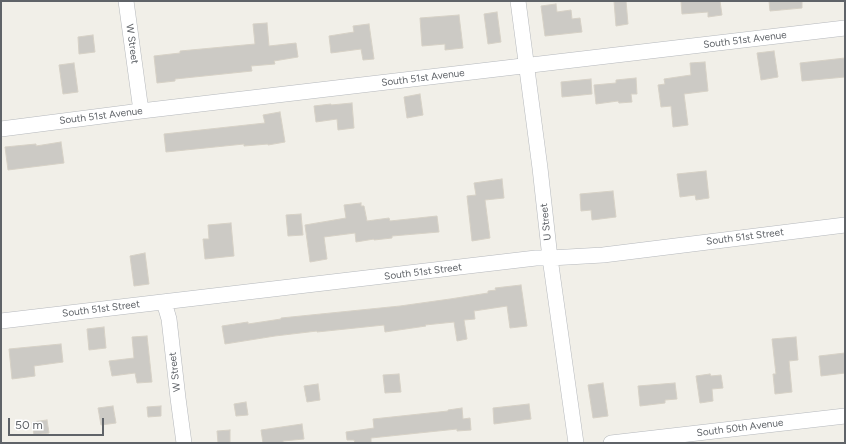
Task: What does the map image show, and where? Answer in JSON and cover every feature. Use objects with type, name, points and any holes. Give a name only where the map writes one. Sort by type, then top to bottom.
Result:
[{"type":"street","name":"W Street","points":[[126,1],[141,111]]},
{"type":"street","name":"U Street","points":[[518,1],[550,258],[576,443]]},
{"type":"street","name":"South 51st Avenue","points":[[1,129],[141,111],[845,28]]},
{"type":"street","name":"South 51st Street","points":[[1,321],[536,258],[603,255],[845,224]]},
{"type":"street","name":"W Street","points":[[164,302],[169,319],[184,443]]},
{"type":"street","name":"South 50th Avenue","points":[[611,443],[845,416]]},
{"type":"building","points":[[614,1],[626,1],[628,24],[616,26]]},
{"type":"building","points":[[681,1],[720,1],[722,15],[708,17],[708,12],[682,14]]},
{"type":"building","points":[[769,1],[802,1],[802,8],[770,11]]},
{"type":"building","points":[[556,4],[557,12],[571,10],[572,19],[580,18],[582,32],[545,36],[541,6]]},
{"type":"building","points":[[497,12],[501,42],[488,44],[484,14]]},
{"type":"building","points":[[459,15],[463,48],[445,50],[445,44],[422,46],[420,18]]},
{"type":"building","points":[[267,23],[269,46],[296,43],[298,57],[274,61],[275,64],[251,66],[252,71],[175,79],[175,81],[157,83],[154,56],[180,53],[180,51],[255,44],[253,24]]},
{"type":"building","points":[[369,24],[374,59],[363,60],[361,49],[331,53],[329,36],[354,32],[353,26]]},
{"type":"building","points":[[93,35],[95,52],[79,54],[78,37]]},
{"type":"building","points":[[774,51],[778,77],[761,80],[757,53]]},
{"type":"building","points":[[845,58],[845,77],[802,81],[800,63]]},
{"type":"building","points":[[705,62],[708,91],[684,94],[688,125],[673,127],[671,106],[661,107],[658,85],[665,84],[664,79],[691,75],[690,63]]},
{"type":"building","points":[[74,63],[78,92],[63,94],[59,65]]},
{"type":"building","points":[[636,78],[637,94],[631,94],[632,102],[619,103],[618,101],[596,104],[594,85],[616,83],[616,80]]},
{"type":"building","points":[[591,79],[592,94],[562,97],[561,82]]},
{"type":"building","points":[[420,94],[423,115],[407,118],[404,97]]},
{"type":"building","points":[[352,103],[354,128],[338,130],[337,119],[316,122],[314,106]]},
{"type":"building","points":[[280,112],[285,142],[268,145],[244,146],[244,144],[166,152],[164,134],[265,123],[263,115]]},
{"type":"building","points":[[61,142],[64,163],[8,170],[5,147],[36,144],[36,146]]},
{"type":"building","points":[[706,171],[709,198],[696,200],[695,195],[680,197],[677,174]]},
{"type":"building","points":[[502,179],[504,198],[485,200],[490,238],[472,241],[467,196],[476,195],[474,183]]},
{"type":"building","points":[[613,191],[616,217],[592,220],[591,210],[581,211],[580,194]]},
{"type":"building","points":[[361,203],[361,206],[364,206],[367,221],[389,218],[390,221],[437,216],[439,232],[392,236],[392,238],[356,242],[355,233],[324,237],[327,259],[310,262],[305,225],[346,218],[344,205]]},
{"type":"building","points":[[301,214],[303,235],[288,236],[286,215]]},
{"type":"building","points":[[231,223],[234,256],[205,259],[203,239],[209,239],[208,225]]},
{"type":"building","points":[[145,253],[149,284],[134,286],[130,256]]},
{"type":"building","points":[[521,285],[527,326],[510,328],[507,306],[474,311],[475,319],[464,320],[467,339],[457,341],[454,322],[385,332],[384,325],[317,331],[225,344],[222,326],[248,322],[248,324],[281,318],[400,306],[488,293],[488,291],[496,290],[495,288]]},
{"type":"building","points":[[104,327],[106,348],[89,350],[87,329]]},
{"type":"building","points":[[147,336],[152,382],[137,383],[135,373],[112,376],[109,361],[134,358],[132,337]]},
{"type":"building","points":[[796,337],[798,360],[789,361],[792,392],[775,394],[773,374],[776,374],[772,339]]},
{"type":"building","points":[[61,344],[63,362],[34,366],[35,376],[12,379],[9,349]]},
{"type":"building","points":[[845,353],[845,373],[821,376],[819,356]]},
{"type":"building","points":[[399,374],[401,392],[385,393],[383,375]]},
{"type":"building","points":[[710,374],[711,376],[721,375],[723,388],[712,389],[713,401],[700,403],[696,376]]},
{"type":"building","points":[[603,383],[608,416],[593,418],[588,385]]},
{"type":"building","points":[[675,383],[677,399],[665,400],[665,403],[640,406],[638,386]]},
{"type":"building","points":[[318,384],[320,400],[307,402],[304,386]]},
{"type":"building","points":[[246,402],[248,415],[236,416],[234,404]]},
{"type":"building","points":[[529,404],[531,419],[494,424],[493,408]]},
{"type":"building","points":[[113,406],[116,423],[101,425],[98,408]]},
{"type":"building","points":[[161,406],[161,416],[148,417],[147,407]]},
{"type":"building","points":[[462,408],[463,419],[470,418],[471,430],[457,431],[457,429],[371,438],[371,443],[355,443],[354,440],[347,440],[346,432],[374,428],[373,419],[448,411]]},
{"type":"building","points":[[47,420],[49,433],[34,435],[32,422]]},
{"type":"building","points":[[302,424],[304,439],[283,441],[283,443],[263,443],[261,430]]},
{"type":"building","points":[[230,430],[230,443],[218,443],[217,431]]}]
